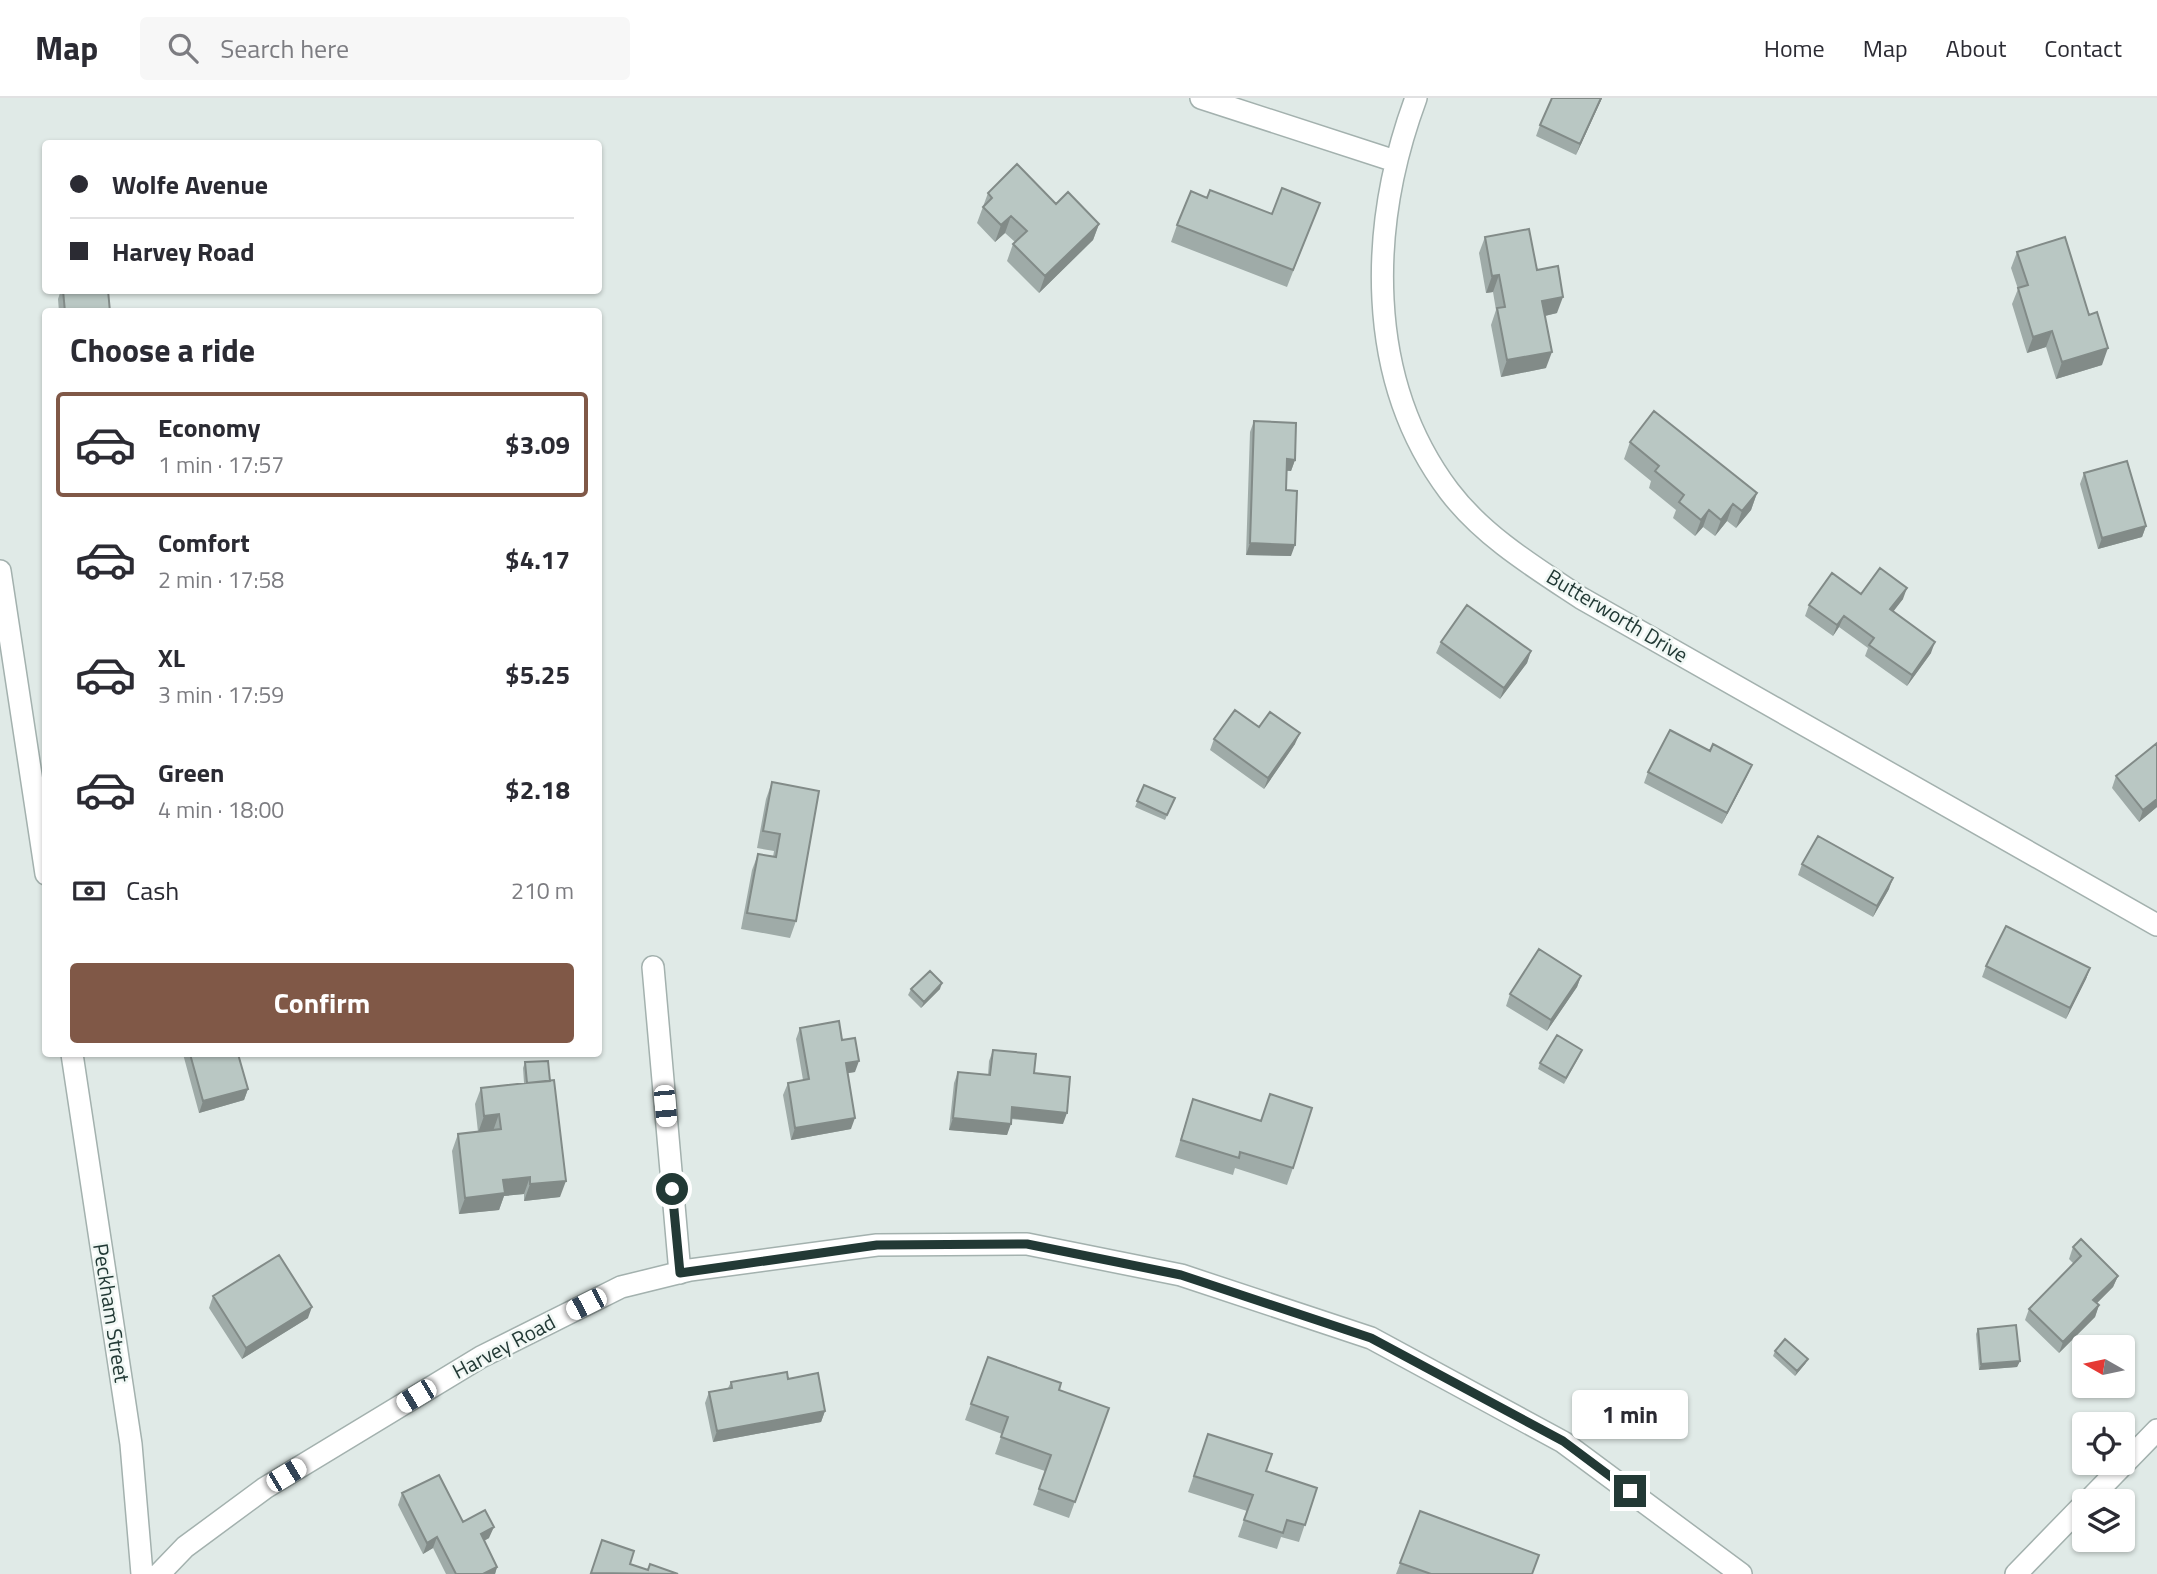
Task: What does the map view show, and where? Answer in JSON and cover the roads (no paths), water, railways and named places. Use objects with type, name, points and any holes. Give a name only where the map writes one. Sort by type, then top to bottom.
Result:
[{"type":"street","points":[[1201,98],[1395,161]]},
{"type":"street","name":"Butterworth Drive","points":[[1416,98],[1395,161],[1385,225],[1382,281],[1386,338],[1397,390],[1419,443],[1443,482],[1491,535],[1581,598],[2157,925]]},
{"type":"street","points":[[0,571],[42,848]]},
{"type":"street","points":[[653,967],[680,1273]]},
{"type":"street","name":"Peckham Street","points":[[72,1057],[131,1444],[142,1574]]},
{"type":"street","name":"Harvey Road","points":[[159,1574],[185,1547],[265,1488],[481,1357],[621,1287],[680,1273],[877,1245],[1027,1244],[1181,1275],[1371,1338],[1563,1441],[1741,1574]]},
{"type":"street","points":[[2100,1489],[2157,1430]]},
{"type":"street","points":[[2017,1574],[2072,1517]]}]
